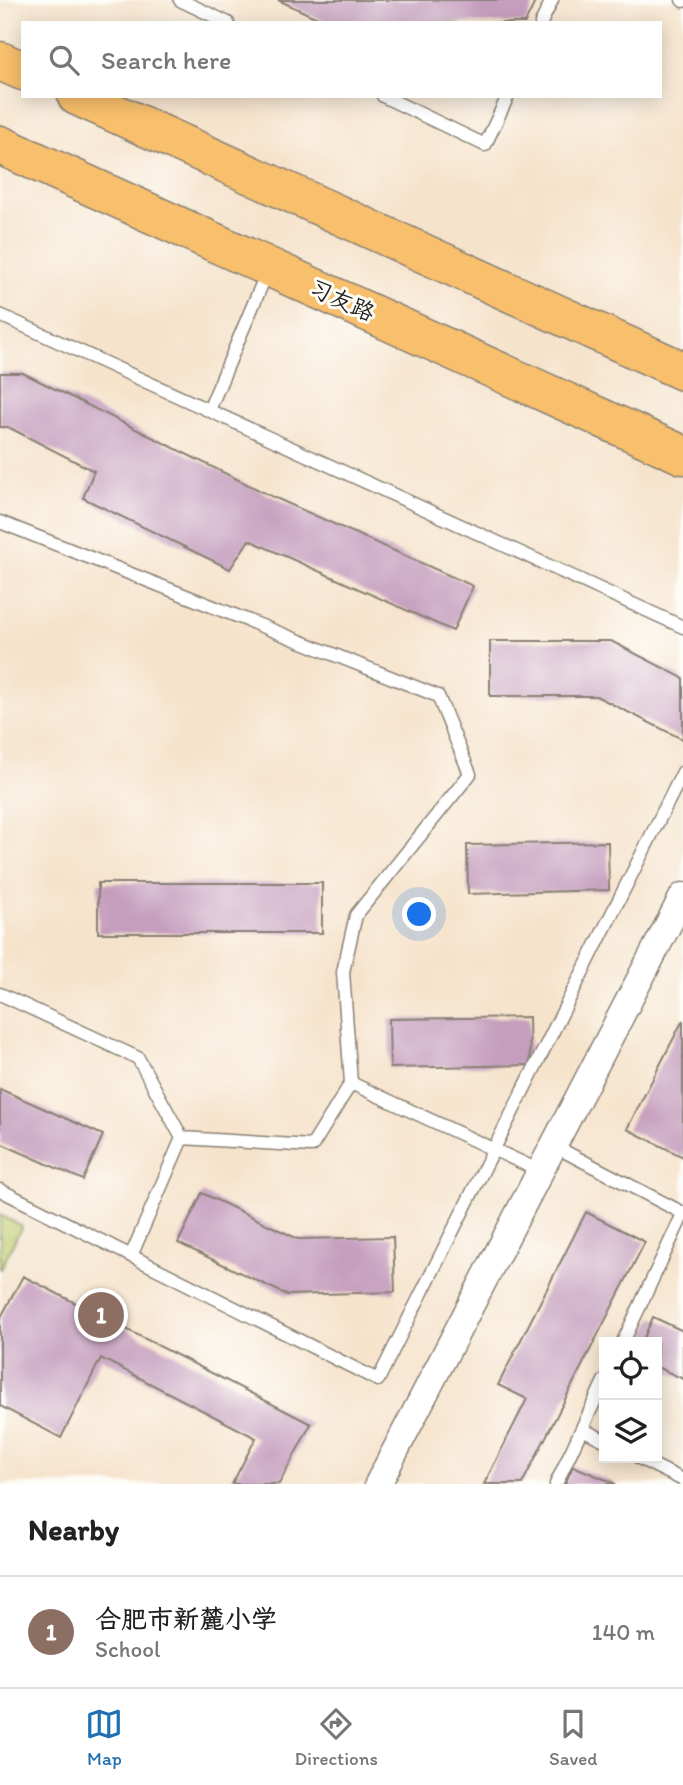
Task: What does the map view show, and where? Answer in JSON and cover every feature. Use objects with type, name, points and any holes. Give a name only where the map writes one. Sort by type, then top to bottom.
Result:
[{"type":"main road","points":[[0,61],[21,70]]},
{"type":"main road","points":[[81,98],[683,371]]},
{"type":"main road","name":"习友路","points":[[0,145],[683,455]]},
{"type":"street","points":[[378,1484],[683,896]]},
{"type":"lane","points":[[180,0],[224,21]]},
{"type":"lane","points":[[542,21],[552,0]]},
{"type":"lane","points":[[387,98],[485,145],[507,98]]},
{"type":"lane","points":[[209,410],[269,267]]},
{"type":"lane","points":[[0,315],[683,627]]},
{"type":"lane","points":[[0,522],[438,696],[470,774],[356,915],[343,972],[351,1083],[312,1146],[182,1138]]},
{"type":"lane","points":[[0,1190],[378,1380],[683,772]]},
{"type":"lane","points":[[0,994],[138,1058],[182,1138]]},
{"type":"lane","points":[[351,1083],[540,1171]]},
{"type":"lane","points":[[131,1256],[182,1138]]},
{"type":"lane","points":[[554,1146],[683,1213],[624,1337]]},
{"type":"lane","points":[[556,1484],[599,1392]]},
{"type":"lane","points":[[582,1429],[599,1438]]},
{"type":"lane","points":[[649,1463],[683,1480]]},
{"type":"green space","points":[[0,1215],[22,1226],[0,1270]]},
{"type":"building","points":[[278,0],[536,0],[526,21],[324,21]]},
{"type":"building","points":[[0,373],[23,373],[269,495],[473,586],[453,631],[249,540],[230,569],[83,498],[94,471],[8,427],[0,427]]},
{"type":"building","points":[[490,641],[611,641],[683,678],[682,739],[596,696],[490,696]]},
{"type":"building","points":[[608,842],[609,890],[468,894],[467,845]]},
{"type":"building","points":[[98,883],[322,883],[322,933],[98,933]]},
{"type":"building","points":[[529,1017],[530,1065],[390,1068],[389,1019]]},
{"type":"building","points":[[683,1020],[683,1157],[627,1129]]},
{"type":"building","points":[[0,1089],[103,1135],[83,1180],[0,1143]]},
{"type":"building","points":[[202,1193],[298,1239],[393,1237],[395,1292],[287,1295],[178,1243]]},
{"type":"building","points":[[586,1212],[645,1242],[522,1484],[484,1484],[527,1399],[498,1385]]},
{"type":"building","points":[[23,1276],[311,1424],[279,1484],[232,1484],[256,1438],[101,1358],[61,1438],[0,1406],[0,1319]]},
{"type":"building","points":[[653,1317],[683,1331],[683,1379],[662,1369],[662,1337],[644,1337]]},
{"type":"building","points":[[573,1466],[616,1484],[565,1484]]},
{"type":"place","name":"合肥市新麓小学","points":[[101,1315]]}]
